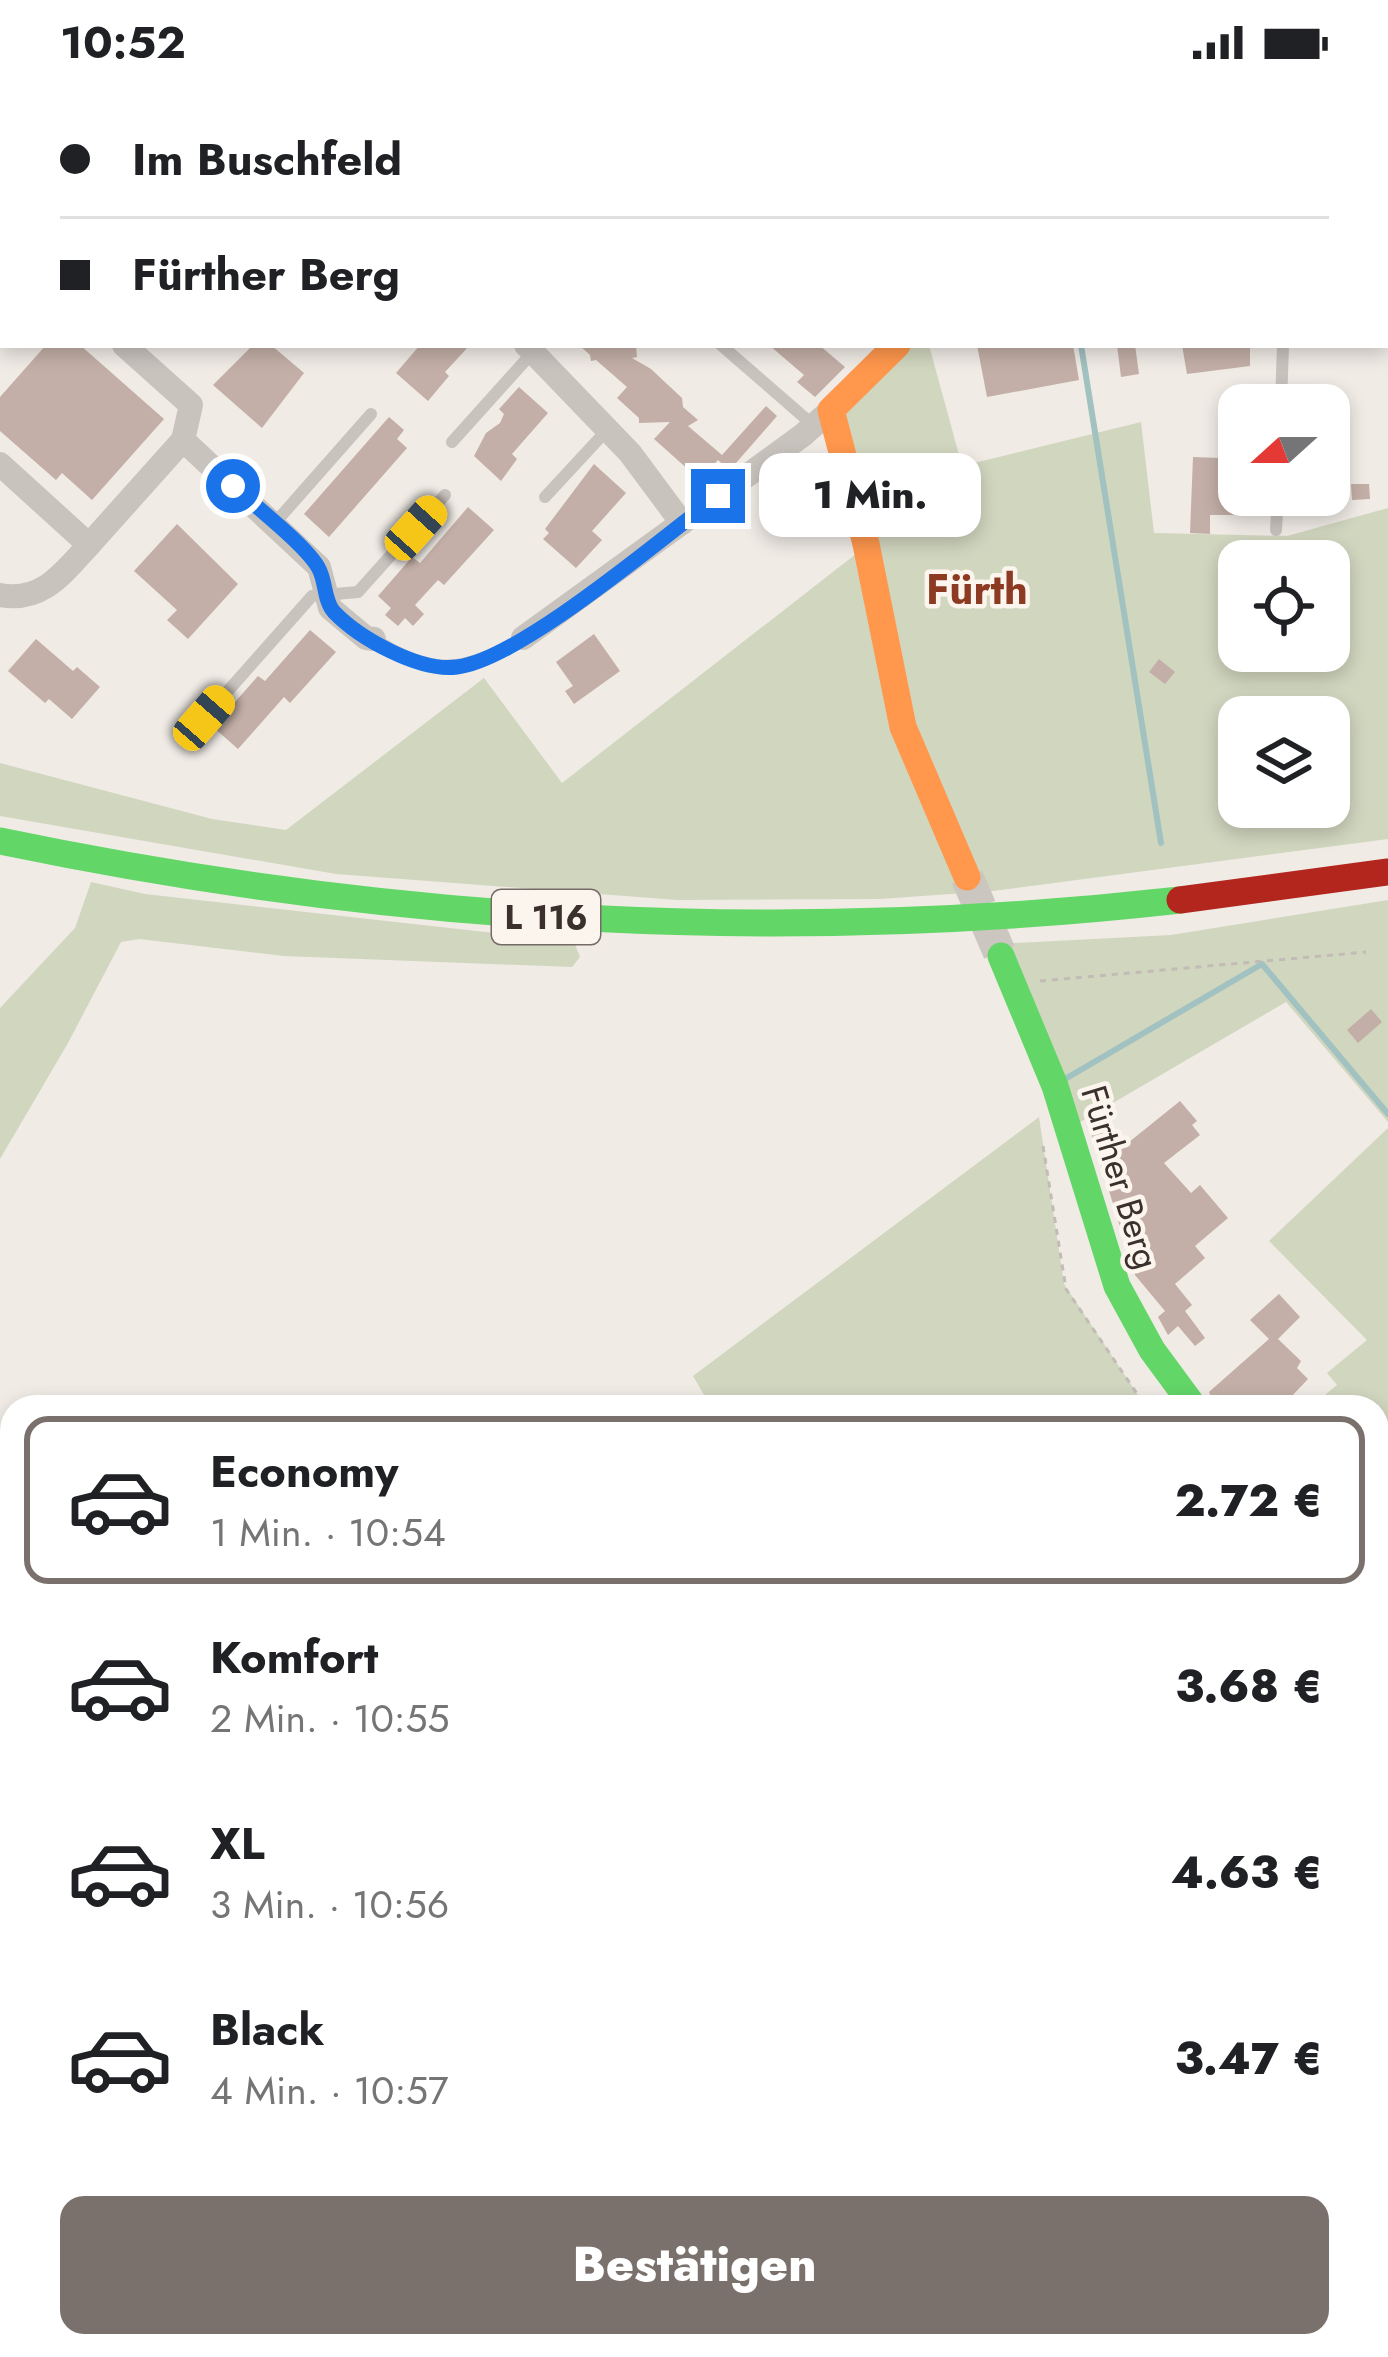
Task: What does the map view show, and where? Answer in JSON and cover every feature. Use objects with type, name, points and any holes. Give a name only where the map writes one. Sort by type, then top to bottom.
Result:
[{"type":"main road","points":[[894,348],[822,418],[866,544],[903,727],[967,877]]},
{"type":"main road","name":"L 116","points":[[0,842],[164,873],[319,895],[469,911],[688,924],[864,924],[1041,914],[1388,872]]},
{"type":"main road","name":"Fürther Berg","points":[[1001,956],[1055,1086],[1117,1286],[1140,1331],[1185,1395]]},
{"type":"street","points":[[0,595],[22,597],[42,590],[183,440],[191,405],[127,348]]},
{"type":"street","points":[[529,348],[646,472],[682,523]]},
{"type":"street","points":[[523,638],[822,418]]},
{"type":"street","points":[[183,440],[319,567],[330,608],[366,638],[374,639]]},
{"type":"street","points":[[0,464],[89,544]]},
{"type":"lane","points":[[452,442],[529,348]]},
{"type":"lane","points":[[726,348],[822,418]]},
{"type":"lane","points":[[1282,384],[1283,348]]},
{"type":"lane","points":[[274,524],[371,414]]},
{"type":"lane","points":[[545,497],[608,429]]},
{"type":"lane","points":[[204,718],[312,596],[358,592],[445,495]]},
{"type":"lane","points":[[1276,530],[1277,516]]},
{"type":"lane","points":[[374,639],[408,659],[451,668],[470,664],[523,638]]},
{"type":"path","points":[[1015,987],[1072,976],[1366,952]]},
{"type":"path","points":[[1043,1141],[1066,1289],[1138,1395]]},
{"type":"green space","points":[[905,348],[930,348],[962,466],[1141,422],[1154,533],[1287,536],[1388,508],[1388,839],[993,891],[880,899],[677,900],[336,874],[0,816],[0,763],[212,819],[286,830],[484,678],[562,783],[861,550],[919,750],[843,408]]},
{"type":"green space","points":[[91,882],[145,894],[574,942],[580,957],[572,967],[284,956],[139,939],[121,942],[0,1159],[0,1008],[75,928]]},
{"type":"green space","points":[[1388,900],[1388,1122],[1286,1002],[1075,1125],[996,944],[1171,935]]},
{"type":"green space","points":[[1039,1117],[1064,1284],[1138,1395],[704,1395],[693,1376]]},
{"type":"green space","points":[[1388,1128],[1388,1395],[1325,1395],[1337,1385],[1327,1373],[1367,1340],[1269,1241]]},
{"type":"building","points":[[43,348],[83,348],[164,419],[92,500],[62,473],[56,480],[0,431],[0,397]]},
{"type":"building","points":[[250,348],[275,348],[304,373],[262,428],[213,385]]},
{"type":"building","points":[[417,348],[467,348],[428,401],[396,373]]},
{"type":"building","points":[[582,348],[636,348],[637,357],[632,358],[682,398],[683,407],[698,420],[688,426],[722,455],[766,406],[777,416],[736,463],[728,469],[718,460],[700,480],[654,439],[670,422],[639,423],[617,398],[627,387],[596,360],[591,361]]},
{"type":"building","points":[[772,348],[823,348],[845,367],[815,397],[797,382],[804,375]]},
{"type":"building","points":[[978,348],[1074,348],[1079,380],[987,397]]},
{"type":"building","points":[[1117,348],[1135,348],[1139,374],[1121,377]]},
{"type":"building","points":[[1183,348],[1250,348],[1250,366],[1187,374]]},
{"type":"building","points":[[519,387],[548,413],[512,454],[517,459],[501,481],[474,456],[486,433],[500,423],[504,414],[499,409]]},
{"type":"building","points":[[389,417],[404,430],[397,439],[407,448],[329,537],[304,514]]},
{"type":"building","points":[[1193,457],[1218,458],[1218,515],[1210,515],[1210,534],[1190,533]]},
{"type":"building","points":[[594,464],[626,493],[592,531],[602,540],[576,568],[543,539],[549,533],[545,529]]},
{"type":"building","points":[[1351,484],[1369,484],[1370,499],[1352,500]]},
{"type":"building","points":[[468,507],[494,530],[444,585],[438,580],[415,605],[424,614],[413,626],[405,618],[398,626],[385,615],[391,608],[378,596],[412,557],[420,563]]},
{"type":"building","points":[[177,524],[238,584],[188,639],[167,620],[177,610],[134,571]]},
{"type":"building","points":[[310,630],[336,652],[290,703],[284,697],[238,749],[213,727],[258,676],[265,681]]},
{"type":"building","points":[[594,634],[620,671],[574,704],[565,691],[573,686],[556,662]]},
{"type":"building","points":[[36,639],[100,687],[72,719],[8,671]]},
{"type":"building","points":[[1159,659],[1175,672],[1165,684],[1149,672]]},
{"type":"building","points":[[1371,1009],[1382,1022],[1358,1043],[1347,1030]]},
{"type":"building","points":[[1180,1101],[1197,1121],[1192,1125],[1200,1135],[1164,1163],[1191,1193],[1200,1185],[1228,1218],[1195,1246],[1205,1258],[1175,1284],[1192,1305],[1185,1311],[1205,1338],[1195,1346],[1178,1326],[1168,1335],[1158,1317],[1165,1311],[1135,1275],[1089,1126],[1108,1120],[1118,1151]]},
{"type":"building","points":[[1279,1294],[1300,1317],[1278,1339],[1301,1361],[1297,1368],[1308,1379],[1293,1395],[1210,1395],[1269,1339],[1250,1320]]},
{"type":"waterway","points":[[1081,348],[1161,843]]},
{"type":"waterway","points":[[1065,1079],[1262,964],[1388,1114]]},
{"type":"tunnel","points":[[967,877],[1001,956]]},
{"type":"traffic: fast","points":[[0,841],[294,891],[588,918],[882,921],[1180,900]]},
{"type":"traffic: fast","points":[[1001,956],[1055,1086],[1117,1286],[1152,1350],[1185,1395]]},
{"type":"traffic: slow","points":[[894,348],[831,410],[866,544],[903,727],[967,877]]},
{"type":"traffic: jam","points":[[1180,900],[1388,872]]},
{"type":"district","name":"Fürth","points":[[977,589]]},
{"type":"route","points":[[233,486],[319,567],[330,608],[366,638],[408,659],[451,668],[503,650],[533,632],[718,496]]}]
